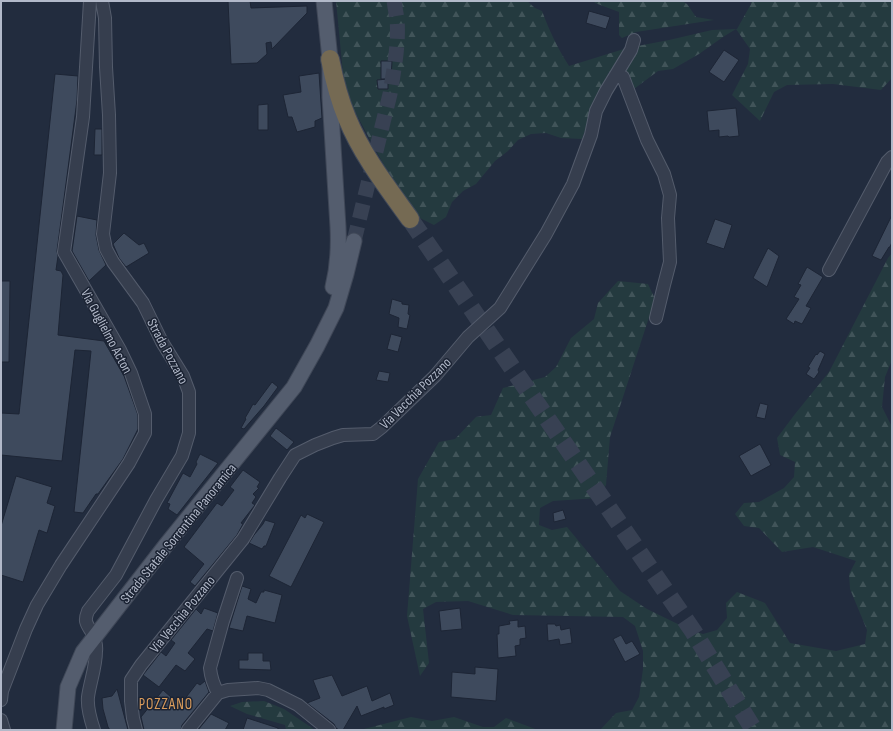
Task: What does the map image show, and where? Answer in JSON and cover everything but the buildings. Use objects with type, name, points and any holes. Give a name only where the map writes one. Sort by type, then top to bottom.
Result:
[{"type":"highway","points":[[330,59],[340,101],[355,136],[366,156],[410,219]]},
{"type":"main road","points":[[317,346],[332,295],[337,270],[339,247],[330,97],[330,59],[324,1]]},
{"type":"main road","points":[[317,346],[336,308],[354,242]]},
{"type":"main road","name":"Strada Statale Sorrentina Panoramica","points":[[64,730],[68,687],[83,652],[166,545],[294,387],[317,346]]},
{"type":"street","name":"Via Guglielmo Acton","points":[[1,700],[2,691],[20,643],[37,605],[61,565],[129,463],[145,433],[145,414],[131,373],[120,350],[64,252],[83,117],[90,1]]},
{"type":"street","name":"Strada Pozzano","points":[[94,730],[91,721],[88,698],[94,671],[96,650],[91,630],[86,624],[86,616],[88,611],[116,575],[156,500],[182,456],[189,433],[189,392],[182,376],[162,342],[143,303],[113,262],[106,249],[103,234],[110,173],[105,18],[102,1]]},
{"type":"street","name":"Via Vecchia Pozzano","points":[[136,730],[131,701],[131,680],[243,539],[295,455],[315,445],[343,435],[373,434],[435,376],[468,337],[500,308],[546,234],[573,184],[591,135],[596,111],[606,91],[631,50],[634,40]]},
{"type":"street","points":[[615,77],[623,77],[647,140],[664,174],[670,195],[668,218],[670,262],[656,318]]},
{"type":"street","points":[[829,270],[887,162],[892,157]]},
{"type":"street","points":[[218,693],[212,683],[210,668],[237,578]]},
{"type":"street","points":[[188,730],[218,693],[228,690],[258,688],[268,690],[298,705],[329,730]]},
{"type":"street","points":[[1,720],[4,730]]},
{"type":"green space","points":[[336,1],[527,1],[535,8],[542,11],[554,39],[569,66],[627,48],[712,30],[736,29],[699,54],[673,69],[658,71],[634,89],[622,79],[609,72],[597,97],[582,139],[561,138],[546,133],[531,134],[518,140],[508,151],[495,161],[476,184],[463,191],[452,202],[446,217],[434,225],[420,218],[386,169],[354,110],[344,84]]},
{"type":"green space","points":[[594,1],[682,1],[687,4],[696,17],[714,20],[636,32],[622,38],[619,35],[619,12],[595,3]]},
{"type":"green space","points":[[751,1],[892,1],[892,78],[881,90],[833,84],[787,85],[774,92],[760,121],[732,95],[748,64],[750,49],[736,29],[751,4]]},
{"type":"green space","points":[[892,253],[892,360],[885,377],[882,407],[892,427],[892,730],[600,730],[616,713],[632,710],[639,697],[643,669],[643,651],[635,626],[623,617],[513,615],[468,601],[436,602],[423,609],[429,663],[420,676],[407,616],[418,479],[439,442],[455,439],[476,417],[491,415],[503,388],[545,377],[556,367],[571,338],[594,319],[598,303],[618,281],[648,284],[655,299],[610,437],[606,485],[598,498],[553,501],[540,508],[539,525],[552,530],[567,527],[620,591],[647,609],[688,629],[703,634],[717,630],[727,618],[726,603],[737,592],[765,603],[790,643],[836,651],[865,644],[867,630],[850,589],[849,574],[856,561],[813,547],[782,552],[759,528],[744,526],[735,514],[744,503],[759,502],[784,488],[794,477],[795,462],[780,455],[777,438],[829,372]]},
{"type":"green space","points":[[264,701],[284,709],[315,730],[286,730],[285,725],[247,714],[230,706],[242,702]]},
{"type":"green space","points":[[411,717],[432,721],[454,717],[483,727],[494,727],[506,718],[538,730],[360,730]]},
{"type":"tunnel","points":[[354,241],[390,94],[396,56],[397,38],[397,19],[394,1]]},
{"type":"tunnel","points":[[410,219],[693,631],[754,730]]},
{"type":"district","name":"POZZANO","points":[[166,704]]}]
